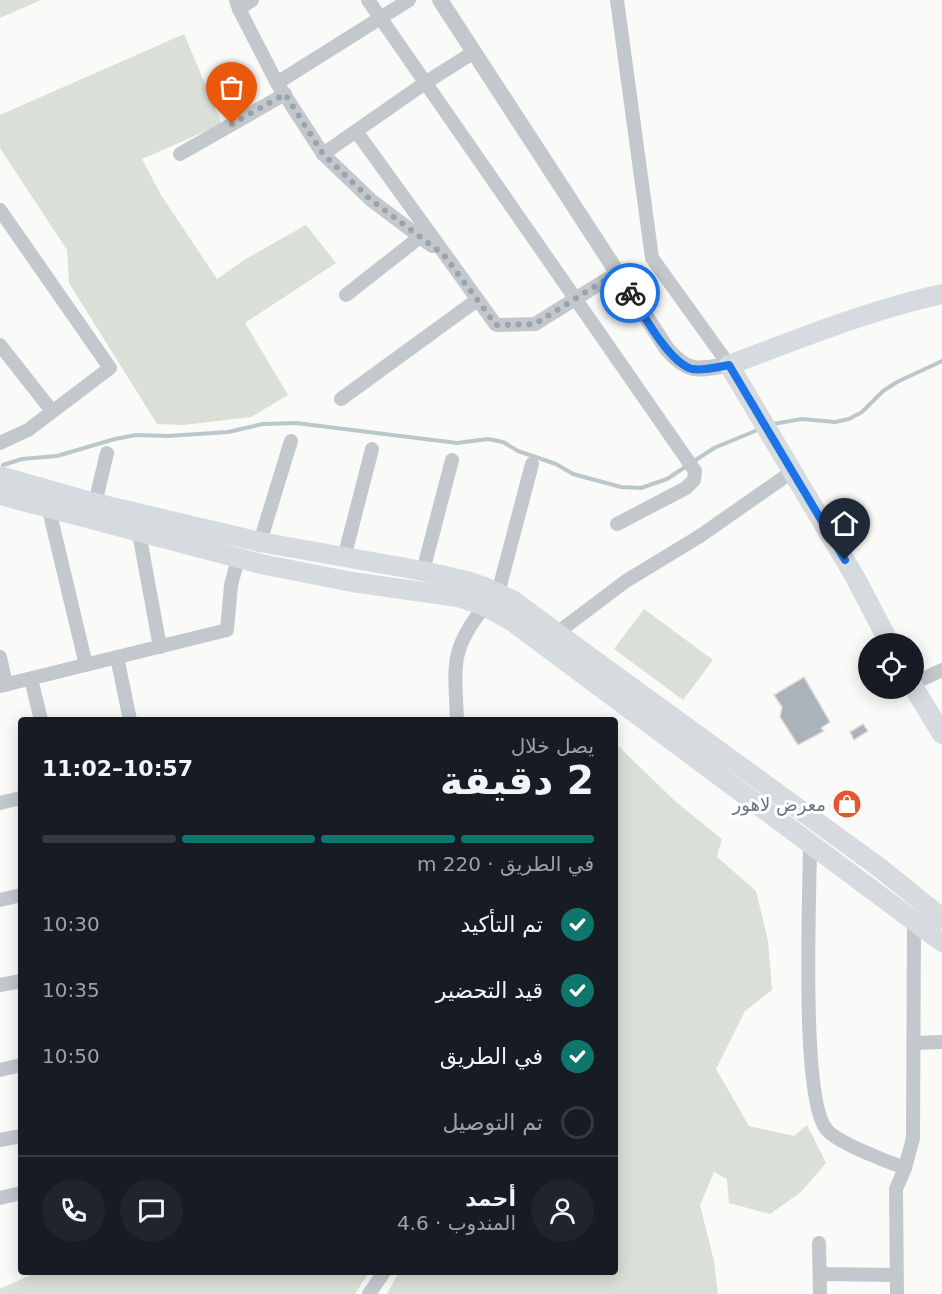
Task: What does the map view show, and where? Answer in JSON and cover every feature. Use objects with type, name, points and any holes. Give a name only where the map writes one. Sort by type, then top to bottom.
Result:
[{"type":"main road","points":[[884,633],[855,577],[777,442],[729,365],[826,328],[942,294]]},
{"type":"main road","points":[[0,476],[95,503],[251,540],[467,581],[492,599],[513,622],[723,765],[880,868],[942,918]]},
{"type":"main road","points":[[0,495],[238,559],[352,582],[458,597],[492,599],[526,609],[723,765],[810,843],[942,942]]},
{"type":"main road","points":[[238,559],[251,540]]},
{"type":"main road","points":[[921,699],[942,734]]},
{"type":"street","points":[[252,0],[238,4],[281,89],[323,154],[371,200],[444,255]]},
{"type":"street","points":[[368,0],[695,471],[694,480],[686,488],[617,524]]},
{"type":"street","points":[[180,154],[281,89],[380,17],[409,0]]},
{"type":"street","points":[[440,0],[667,349],[683,365],[691,369],[729,365],[652,258],[617,0]]},
{"type":"street","points":[[323,154],[474,52]]},
{"type":"street","points":[[356,132],[496,325],[535,324],[616,273]]},
{"type":"street","points":[[0,210],[110,368],[28,430],[0,443]]},
{"type":"street","points":[[346,295],[420,237]]},
{"type":"street","points":[[341,399],[477,300]]},
{"type":"street","points":[[0,345],[52,411]]},
{"type":"street","points":[[251,540],[291,441]]},
{"type":"street","points":[[344,558],[372,449]]},
{"type":"street","points":[[95,503],[107,453]]},
{"type":"street","points":[[423,571],[452,460]]},
{"type":"street","points":[[457,717],[456,658],[462,638],[492,599],[532,464]]},
{"type":"street","points":[[557,633],[626,581],[700,536],[793,471]]},
{"type":"street","points":[[49,510],[86,665]]},
{"type":"street","points":[[139,533],[160,647]]},
{"type":"street","points":[[0,657],[3,686],[227,630],[231,585],[238,559]]},
{"type":"street","points":[[117,657],[129,717]]},
{"type":"street","points":[[924,678],[942,670]]},
{"type":"street","points":[[31,679],[40,717]]},
{"type":"street","points":[[0,803],[18,799]]},
{"type":"street","points":[[810,843],[808,988],[813,1084],[821,1121],[826,1130],[834,1136],[876,1157],[905,1168]]},
{"type":"street","points":[[0,900],[18,896]]},
{"type":"street","points":[[897,1294],[896,1189],[905,1168],[913,1138],[914,920]]},
{"type":"street","points":[[0,985],[18,982]]},
{"type":"street","points":[[914,1043],[942,1042]]},
{"type":"street","points":[[0,1070],[18,1066]]},
{"type":"street","points":[[0,1140],[18,1137]]},
{"type":"street","points":[[0,1198],[18,1194]]},
{"type":"street","points":[[819,1243],[820,1294]]},
{"type":"street","points":[[369,1294],[382,1275]]},
{"type":"street","points":[[820,1275],[896,1275]]},
{"type":"shaded area","points":[[0,0],[41,0],[0,18]]},
{"type":"shaded area","points":[[184,34],[222,124],[142,159],[161,195],[217,279],[244,260],[306,225],[336,263],[245,323],[288,395],[251,417],[183,425],[157,424],[69,283],[67,250],[0,148],[0,115]]},
{"type":"shaded area","points":[[644,609],[713,660],[683,700],[614,649]]},
{"type":"shaded area","points":[[618,746],[676,802],[722,839],[717,857],[756,891],[768,941],[772,990],[745,1011],[716,1069],[749,1126],[794,1136],[807,1125],[826,1163],[801,1192],[770,1214],[729,1203],[727,1179],[714,1172],[700,1205],[714,1261],[718,1294],[387,1294],[397,1275],[618,1275]]},
{"type":"shaded area","points":[[30,1275],[367,1275],[355,1294],[0,1294],[0,1289]]},
{"type":"building","points":[[804,677],[830,722],[821,728],[824,731],[798,745],[780,717],[782,707],[774,695]]},
{"type":"building","points":[[863,724],[868,731],[854,740],[850,732]]},
{"type":"waterway","points":[[773,424],[802,419],[835,422],[849,419],[862,412],[883,391],[897,382],[942,361]]},
{"type":"waterway","points":[[3,465],[22,459],[57,456],[136,435],[168,436],[228,432],[263,424],[296,423],[457,443],[488,439],[503,442],[518,451],[556,464],[573,474],[621,487],[641,488],[667,479],[714,448],[760,429]]},
{"type":"way so far","points":[[232,124],[285,94],[323,154],[371,200],[444,255],[496,325],[535,324],[616,273],[630,293]]},
{"type":"place","name":"معرض لاهور","points":[[847,804]]},
{"type":"route","points":[[630,293],[667,349],[683,365],[691,369],[729,365],[777,442],[845,560]]}]
